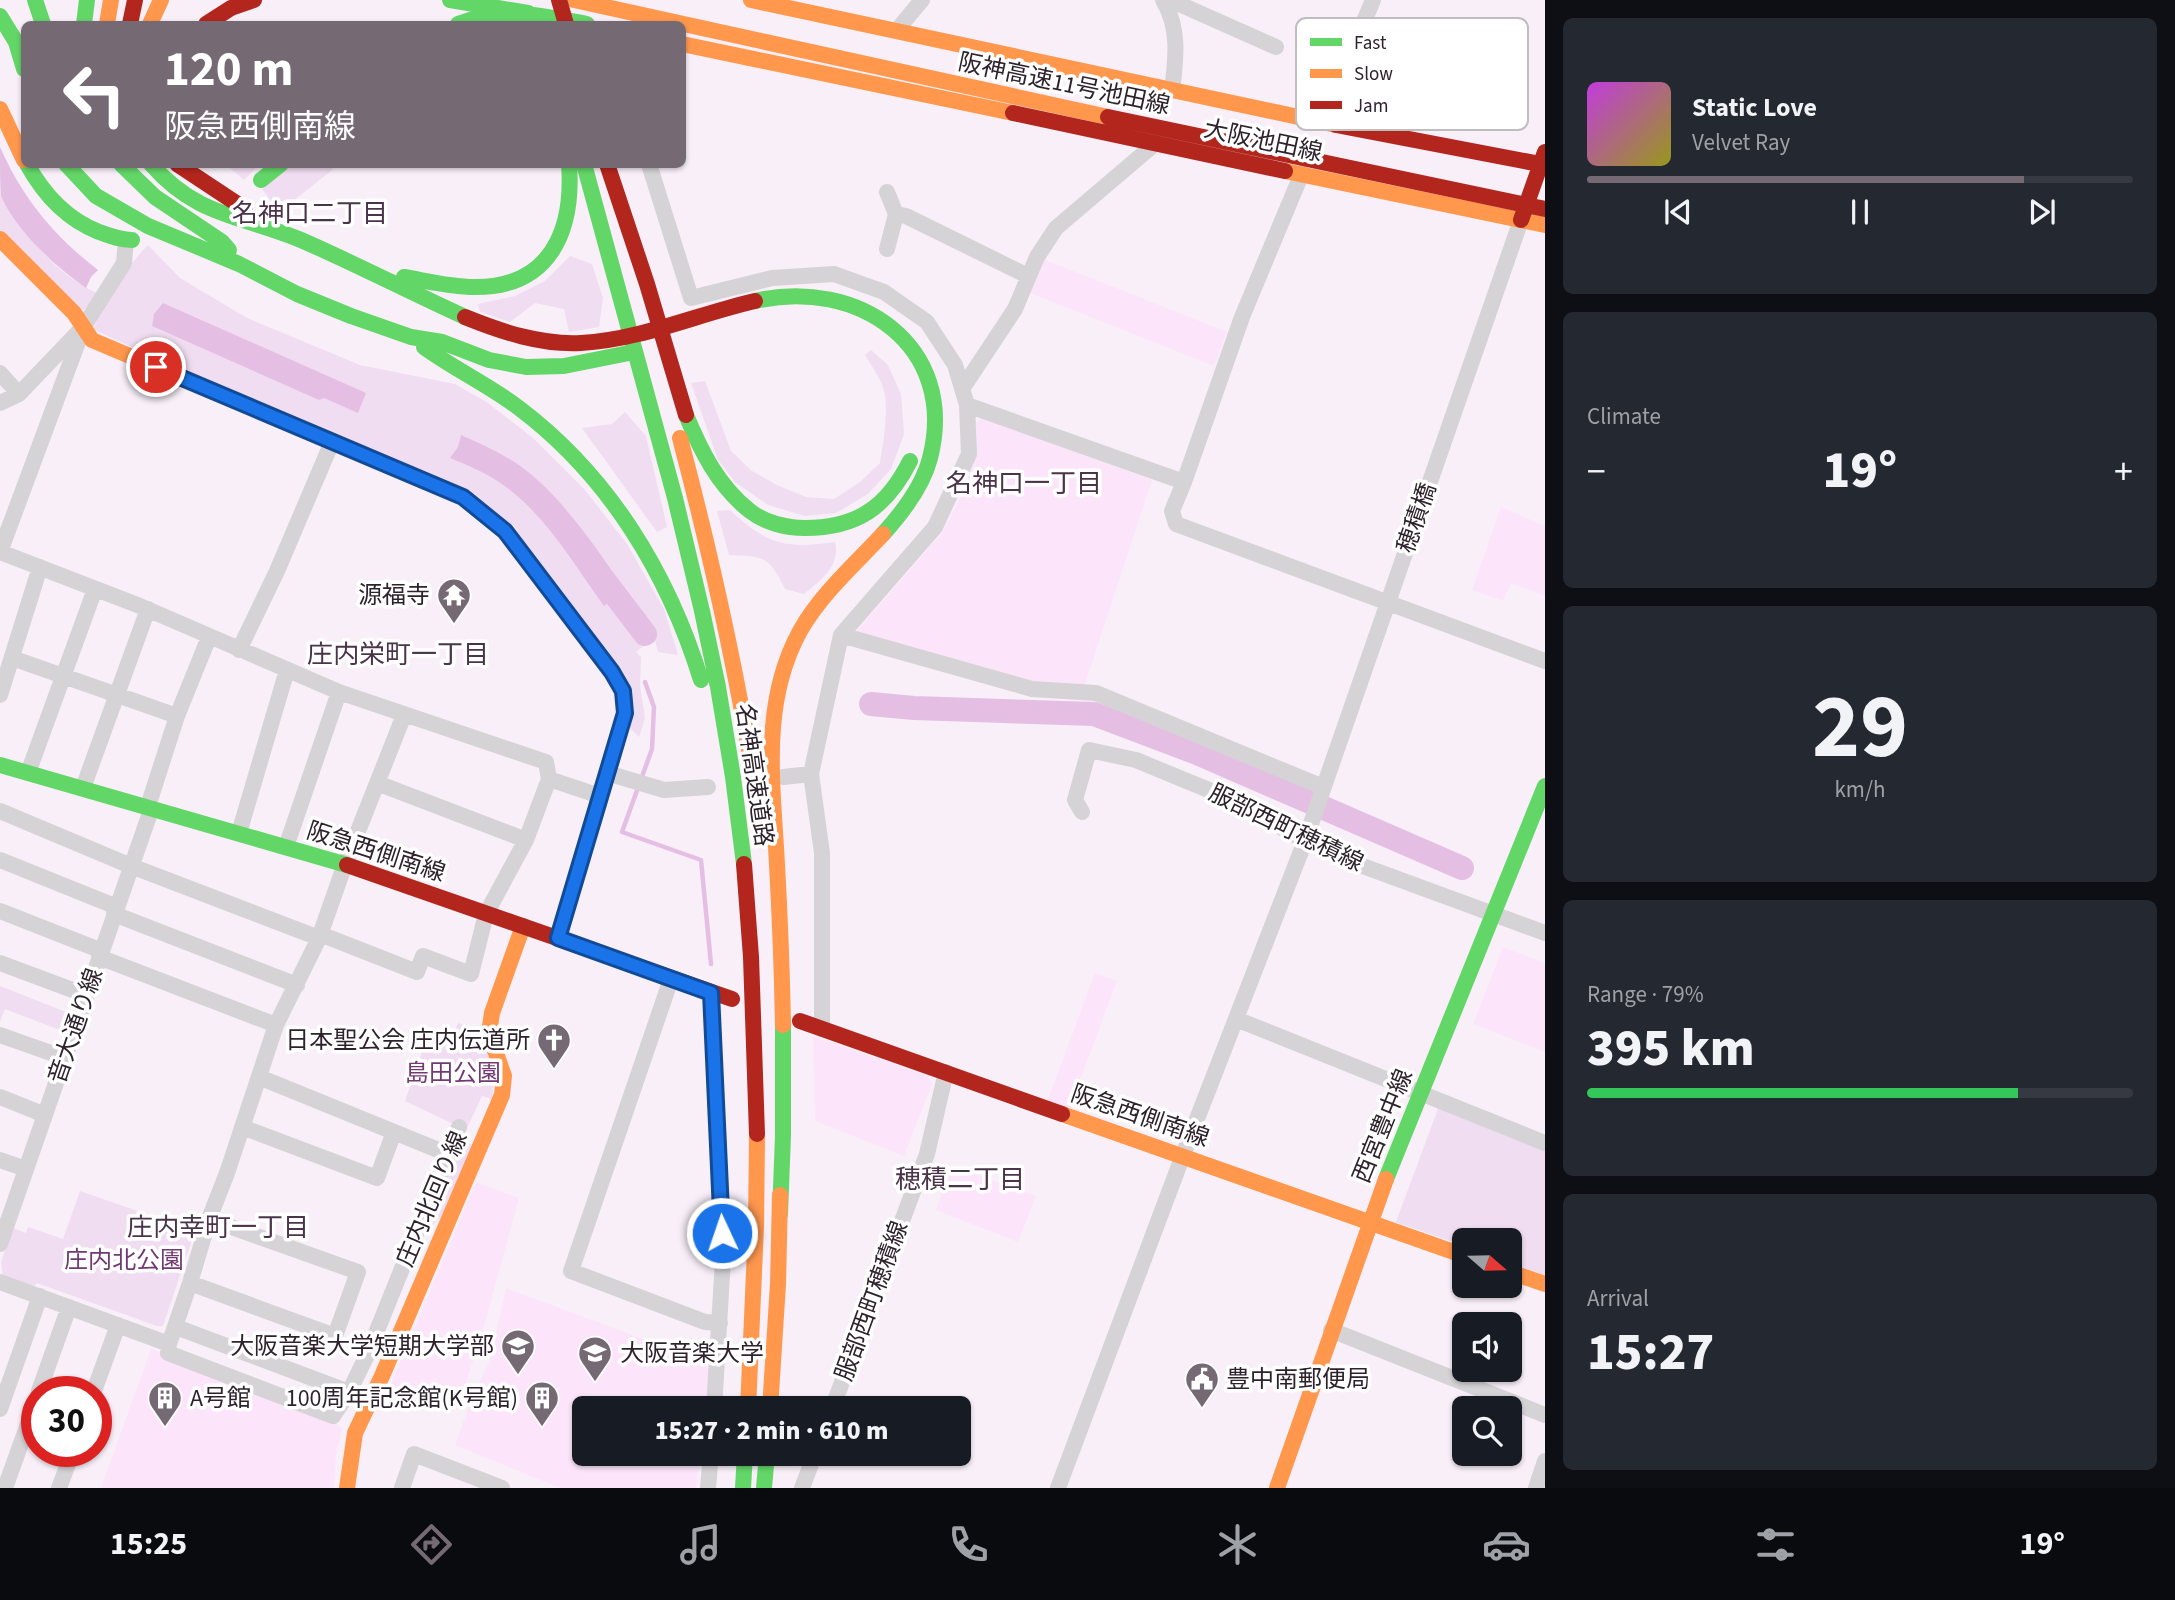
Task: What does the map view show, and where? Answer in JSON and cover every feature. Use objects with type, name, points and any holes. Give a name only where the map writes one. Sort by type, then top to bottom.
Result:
[{"type":"main road","points":[[35,0],[42,21]]},
{"type":"main road","points":[[84,21],[87,0]]},
{"type":"main road","points":[[108,21],[111,0]]},
{"type":"main road","points":[[131,21],[135,0]]},
{"type":"main road","points":[[152,21],[162,0]]},
{"type":"main road","points":[[211,21],[231,8],[254,0]]},
{"type":"main road","points":[[450,0],[572,21]]},
{"type":"main road","points":[[539,0],[544,21]]},
{"type":"main road","points":[[559,0],[565,21]]},
{"type":"main road","name":"阪神高速11号池田線","points":[[574,0],[670,21]]},
{"type":"main road","name":"大阪池田線","points":[[751,0],[1296,117]]},
{"type":"main road","points":[[467,21],[495,12],[532,13]]},
{"type":"main road","points":[[0,16],[16,42],[21,59]]},
{"type":"main road","name":"阪神高速11号池田線","points":[[686,25],[1545,209]]},
{"type":"main road","name":"大阪池田線","points":[[686,45],[1545,225]]},
{"type":"main road","points":[[0,109],[21,152]]},
{"type":"main road","name":"大阪池田線","points":[[1368,130],[1544,160]]},
{"type":"main road","points":[[1521,220],[1544,160]]},
{"type":"main road","points":[[29,168],[41,189],[66,216],[99,232],[129,240]]},
{"type":"main road","points":[[70,168],[96,196],[130,216],[176,239],[239,264],[297,294],[411,337],[442,342],[508,365],[564,366],[603,359],[683,338]]},
{"type":"main road","points":[[125,168],[141,186],[222,242],[239,264]]},
{"type":"main road","points":[[154,168],[178,191],[205,207],[278,231],[492,328],[522,337],[562,343],[589,342],[616,338],[764,300],[785,297],[825,298],[843,301],[879,318],[909,345],[920,360],[934,397],[936,416],[935,436],[926,472],[905,509],[836,584],[808,619],[789,654],[773,713],[772,761],[785,1079],[785,1141],[780,1214]]},
{"type":"main road","points":[[181,168],[278,231]]},
{"type":"main road","points":[[208,168],[245,209]]},
{"type":"main road","points":[[261,180],[276,168]]},
{"type":"main road","points":[[367,270],[470,287],[500,285],[527,274],[550,256],[564,231],[571,202],[569,168]]},
{"type":"main road","name":"名神高速道路","points":[[585,168],[666,464],[703,617],[727,739],[747,890],[755,1005],[758,1215],[749,1396]]},
{"type":"main road","points":[[607,168],[648,298],[669,377],[706,462],[733,499],[749,511],[783,527],[819,530],[836,527],[867,514],[893,491],[903,476],[915,447]]},
{"type":"main road","points":[[1518,186],[1545,191]]},
{"type":"main road","points":[[0,239],[74,313],[92,340],[463,497],[505,531],[612,672],[623,691],[625,713],[558,938]]},
{"type":"main road","points":[[831,317],[848,322]]},
{"type":"main road","points":[[411,337],[440,360],[518,408],[558,443],[613,502],[645,547],[662,580],[693,654],[718,750],[739,890],[757,1078]]},
{"type":"main road","name":"名神高速道路","points":[[669,377],[724,614],[743,709],[760,819],[772,939],[780,1214],[771,1396]]},
{"type":"main road","name":"阪急西側南線","points":[[0,765],[345,864],[732,999]]},
{"type":"main road","name":"西宮豊中線","points":[[1277,1488],[1370,1222],[1545,786]]},
{"type":"main road","name":"庄内北回り線","points":[[347,1488],[355,1433],[502,1095],[504,1076],[489,1033],[492,1013],[523,926]]},
{"type":"main road","name":"阪急西側南線","points":[[800,1021],[1452,1251]]},
{"type":"main road","points":[[1522,1276],[1545,1284]]},
{"type":"main road","points":[[743,1488],[744,1466]]},
{"type":"main road","points":[[764,1488],[766,1466]]},
{"type":"street","points":[[897,30],[922,0]]},
{"type":"street","points":[[1365,18],[1373,0]]},
{"type":"street","points":[[1172,90],[1176,60],[1175,31],[1166,2],[1177,3],[1276,47]]},
{"type":"street","points":[[965,397],[1015,309],[1037,257],[1056,228],[1157,142]]},
{"type":"street","points":[[650,168],[691,298],[772,278],[834,274],[884,292],[927,322],[956,365],[965,397],[969,454],[935,527],[841,635],[811,774],[822,853],[822,1029]]},
{"type":"street","points":[[1302,173],[1242,317],[1172,511],[1176,524],[1545,661]]},
{"type":"street","points":[[887,192],[896,214],[887,249]]},
{"type":"street","points":[[896,214],[1028,276]]},
{"type":"street","name":"穂積橋","points":[[1058,1488],[1305,841],[1521,220]]},
{"type":"street","points":[[0,403],[19,394],[84,326],[124,263],[129,240]]},
{"type":"street","points":[[0,811],[131,866],[417,972],[423,956],[471,974],[486,914],[526,840],[549,779],[547,762],[339,692],[148,609],[0,551],[84,326]]},
{"type":"street","points":[[0,373],[19,394]]},
{"type":"street","points":[[965,397],[1184,482]]},
{"type":"street","points":[[239,650],[277,571],[332,442]]},
{"type":"street","points":[[0,695],[40,567]]},
{"type":"street","points":[[28,773],[95,589]]},
{"type":"street","points":[[83,788],[148,609]]},
{"type":"street","points":[[841,635],[1031,689],[1096,693],[1322,790]]},
{"type":"street","name":"音大通り線","points":[[0,1244],[5,1215],[26,1170],[131,866],[177,716],[209,637]]},
{"type":"street","points":[[12,658],[177,716]]},
{"type":"street","points":[[239,833],[287,670]]},
{"type":"street","points":[[286,847],[339,692]]},
{"type":"street","points":[[404,715],[319,936],[275,1025],[167,1353],[333,1416],[349,1392],[368,1353],[459,1127]]},
{"type":"street","name":"服部西町穂積線","points":[[1082,812],[1074,800],[1089,750],[1136,760],[1221,795],[1305,841],[1360,865],[1545,933]]},
{"type":"street","points":[[607,773],[664,790],[708,788]]},
{"type":"street","points":[[783,778],[811,774]]},
{"type":"street","points":[[549,779],[600,796]]},
{"type":"street","points":[[377,783],[526,840]]},
{"type":"street","points":[[0,860],[297,985]]},
{"type":"street","points":[[0,911],[275,1025]]},
{"type":"street","points":[[0,963],[86,995]]},
{"type":"street","points":[[671,979],[571,1271],[705,1322],[720,1323]]},
{"type":"street","points":[[711,993],[723,1259],[716,1396]]},
{"type":"street","points":[[1236,1019],[1545,1143]]},
{"type":"street","points":[[0,1035],[65,1058]]},
{"type":"street","name":"服部西町穂積線","points":[[837,1396],[926,1154],[946,1072]]},
{"type":"street","points":[[258,1077],[448,1154]]},
{"type":"street","points":[[0,1097],[45,1115]]},
{"type":"street","points":[[242,1127],[377,1178],[394,1132]]},
{"type":"street","points":[[0,1160],[26,1170]]},
{"type":"street","points":[[190,1283],[335,1336],[358,1272],[209,1219]]},
{"type":"street","points":[[416,1235],[427,1235],[436,1228],[445,1226]]},
{"type":"street","points":[[0,1282],[169,1344]]},
{"type":"street","points":[[0,1409],[40,1296]]},
{"type":"street","points":[[44,1376],[69,1307]]},
{"type":"street","points":[[99,1376],[118,1325]]},
{"type":"street","points":[[176,1327],[349,1392]]},
{"type":"street","points":[[1331,1330],[1545,1415]]},
{"type":"street","points":[[5,1488],[21,1444]]},
{"type":"street","points":[[402,1488],[414,1454],[502,1488]]},
{"type":"street","points":[[1536,1488],[1545,1461]]},
{"type":"street","points":[[708,1488],[710,1466]]},
{"type":"street","points":[[802,1488],[810,1466]]},
{"type":"street","points":[[60,1488],[67,1467]]},
{"type":"shaded area","points":[[0,147],[19,183],[41,215],[67,244],[98,270],[86,288],[38,247],[8,209],[1,196]]},
{"type":"shaded area","points":[[1043,259],[1227,332],[1214,366],[1030,293]]},
{"type":"shaded area","points":[[163,303],[366,393],[358,413],[324,398],[319,400],[152,326],[154,314]]},
{"type":"shaded area","points":[[982,418],[1152,480],[1084,687],[1036,683],[859,639],[857,631],[942,533],[960,498],[975,456],[976,423]]},
{"type":"shaded area","points":[[461,435],[508,458],[538,480],[579,525],[625,590],[604,606],[557,539],[530,508],[493,478],[450,458],[458,447]]},
{"type":"shaded area","points":[[1501,507],[1545,526],[1545,596],[1511,583],[1503,601],[1472,590]]},
{"type":"shaded area","points":[[1503,947],[1545,963],[1545,1052],[1473,1024]]},
{"type":"shaded area","points":[[1095,973],[1117,981],[1069,1110],[1047,1102]]},
{"type":"shaded area","points":[[813,1036],[928,1076],[932,1084],[904,1156],[815,1121]]},
{"type":"shaded area","points":[[951,1166],[1036,1196],[1018,1242],[936,1210]]},
{"type":"shaded area","points":[[476,1182],[519,1198],[483,1330],[453,1412],[390,1386]]},
{"type":"shaded area","name":"大阪音楽大学","points":[[506,1288],[713,1365],[710,1396],[572,1396],[572,1466],[698,1466],[696,1488],[560,1488],[455,1445],[491,1357]]},
{"type":"shaded area","points":[[151,1349],[334,1421],[342,1429],[336,1455],[334,1488],[101,1488],[109,1467],[112,1467],[112,1457]]},
{"type":"green space","points":[[230,168],[256,168],[244,180]]},
{"type":"green space","points":[[288,168],[333,168],[288,205],[271,201],[262,189]]},
{"type":"green space","points":[[0,194],[41,251],[67,275],[97,293],[88,307],[83,310],[0,233]]},
{"type":"green space","points":[[148,245],[180,278],[247,318],[360,365],[455,384],[488,403],[533,438],[585,490],[627,544],[664,609],[678,655],[658,652],[654,637],[636,652],[641,657],[640,686],[645,718],[639,737],[629,727],[632,708],[514,526],[93,329],[117,285]]},
{"type":"green space","points":[[570,256],[592,264],[603,298],[599,327],[569,332],[564,309],[535,303],[510,322],[480,312],[478,304],[515,296],[545,281]]},
{"type":"green space","points":[[871,350],[888,365],[901,394],[904,434],[891,469],[868,494],[836,513],[805,516],[768,505],[735,482],[718,460],[691,383],[705,381],[731,451],[752,471],[806,497],[834,499],[860,482],[880,463],[886,403],[882,385],[865,355]]},
{"type":"green space","points":[[625,412],[646,436],[667,527],[657,532],[582,428],[612,424]]},
{"type":"green space","points":[[730,510],[755,531],[778,542],[803,545],[835,542],[836,551],[832,566],[804,594],[785,589],[775,570],[764,560],[751,556],[729,555],[717,511]]},
{"type":"green space","points":[[0,986],[71,1014],[65,1032],[5,1009],[0,1022]]},
{"type":"green space","name":"島田公園","points":[[458,1023],[479,1030],[494,1073],[492,1099],[482,1096],[466,1130],[405,1101],[426,1040],[430,1041],[439,1034],[452,1035]]},
{"type":"green space","points":[[1439,1106],[1545,1148],[1545,1275],[1522,1267],[1522,1228],[1452,1228],[1452,1241],[1396,1222]]},
{"type":"green space","points":[[457,1138],[473,1145],[444,1214],[426,1231]]},
{"type":"green space","name":"庄内北公園","points":[[80,1191],[195,1231],[163,1326],[37,1283],[33,1287],[3,1277],[1,1262],[13,1228],[26,1233],[28,1227],[63,1239]]},
{"type":"waterway","points":[[597,571],[645,634]]},
{"type":"waterway","points":[[645,682],[654,707],[652,749],[622,832],[701,860],[711,964]]},
{"type":"waterway","points":[[871,704],[1094,714],[1197,753],[1462,868]]},
{"type":"traffic: fast","points":[[35,0],[42,21]]},
{"type":"traffic: fast","points":[[84,21],[87,0]]},
{"type":"traffic: fast","points":[[450,0],[528,13]]},
{"type":"traffic: fast","points":[[466,21],[507,14],[538,15],[571,21]]},
{"type":"traffic: fast","points":[[0,16],[16,42],[21,59]]},
{"type":"traffic: fast","points":[[30,168],[49,196],[66,213],[87,227],[119,239],[132,240]]},
{"type":"traffic: fast","points":[[70,168],[96,196],[148,226],[239,264],[297,294],[411,337],[442,342],[489,360],[526,367],[564,366],[629,353]]},
{"type":"traffic: fast","points":[[125,168],[155,197],[222,242],[229,250]]},
{"type":"traffic: fast","points":[[155,168],[185,195],[203,205],[301,240],[465,317]]},
{"type":"traffic: fast","points":[[261,180],[276,168]]},
{"type":"traffic: fast","points":[[404,277],[474,287],[500,285],[522,278],[539,266],[552,251],[561,233],[567,212],[569,168]]},
{"type":"traffic: fast","points":[[585,168],[675,498],[702,611],[733,777],[744,864]]},
{"type":"traffic: fast","points":[[755,301],[793,296],[829,300],[863,310],[892,328],[914,352],[929,382],[935,418],[930,458],[923,479],[898,517],[883,534]]},
{"type":"traffic: fast","points":[[424,347],[519,408],[581,464],[631,529],[653,565],[687,640],[701,680]]},
{"type":"traffic: fast","points":[[686,415],[704,455],[729,491],[756,515],[784,526],[823,527],[855,519],[868,512],[891,491],[910,461]]},
{"type":"traffic: fast","points":[[0,765],[347,865]]},
{"type":"traffic: fast","points":[[1386,1179],[1545,786]]},
{"type":"traffic: fast","points":[[780,1214],[783,1025]]},
{"type":"traffic: fast","points":[[743,1488],[744,1466]]},
{"type":"traffic: fast","points":[[764,1488],[766,1466]]},
{"type":"traffic: slow","points":[[108,21],[111,0]]},
{"type":"traffic: slow","points":[[151,21],[161,0]]},
{"type":"traffic: slow","points":[[574,0],[670,21]]},
{"type":"traffic: slow","points":[[751,0],[1296,116]]},
{"type":"traffic: slow","points":[[686,25],[1108,117]]},
{"type":"traffic: slow","points":[[686,45],[1013,113]]},
{"type":"traffic: slow","points":[[0,109],[21,154]]},
{"type":"traffic: slow","points":[[1285,171],[1545,225]]},
{"type":"traffic: slow","points":[[0,239],[74,313],[92,340],[415,477]]},
{"type":"traffic: slow","points":[[680,438],[724,620],[758,805]]},
{"type":"traffic: slow","points":[[783,1025],[772,775],[774,716],[779,687],[787,659],[808,617],[838,580],[883,534]]},
{"type":"traffic: slow","points":[[558,938],[625,713],[622,689]]},
{"type":"traffic: slow","points":[[347,1488],[355,1433],[502,1095],[504,1076],[489,1033],[492,1013],[523,926]]},
{"type":"traffic: slow","points":[[1062,1114],[1452,1251]]},
{"type":"traffic: slow","points":[[749,1396],[757,1134]]},
{"type":"traffic: slow","points":[[1277,1488],[1386,1179]]},
{"type":"traffic: slow","points":[[771,1396],[780,1195]]},
{"type":"traffic: slow","points":[[1522,1276],[1545,1284]]},
{"type":"traffic: jam","points":[[131,21],[135,0]]},
{"type":"traffic: jam","points":[[211,21],[231,8],[254,0]]},
{"type":"traffic: jam","points":[[559,0],[565,21]]},
{"type":"traffic: jam","points":[[1013,113],[1285,171]]},
{"type":"traffic: jam","points":[[1108,117],[1545,209]]},
{"type":"traffic: jam","points":[[1362,130],[1545,165]]},
{"type":"traffic: jam","points":[[1521,220],[1545,152]]},
{"type":"traffic: jam","points":[[183,168],[245,209]]},
{"type":"traffic: jam","points":[[608,168],[686,415]]},
{"type":"traffic: jam","points":[[465,317],[522,336],[551,342],[581,343],[647,332],[755,301]]},
{"type":"traffic: jam","points":[[415,477],[463,497],[505,531],[622,689]]},
{"type":"traffic: jam","points":[[744,864],[751,957],[757,1134]]},
{"type":"traffic: jam","points":[[347,865],[732,999]]},
{"type":"traffic: jam","points":[[800,1021],[1062,1114]]},
{"type":"place","name":"源福寺","points":[[454,625]]},
{"type":"place","name":"日本聖公会 庄内伝道所","points":[[554,1070]]},
{"type":"place","name":"大阪音楽大学短期大学部","points":[[518,1376]]},
{"type":"place","name":"大阪音楽大学","points":[[595,1383]]},
{"type":"place","name":"豊中南郵便局","points":[[1202,1409]]},
{"type":"place","name":"A号館","points":[[165,1428]]},
{"type":"place","name":"100周年記念館(K号館)","points":[[542,1428]]},
{"type":"district","name":"名神口二丁目","points":[[310,213]]},
{"type":"district","name":"名神口一丁目","points":[[1024,483]]},
{"type":"district","name":"庄内栄町一丁目","points":[[398,654]]},
{"type":"district","name":"穂積二丁目","points":[[960,1179]]},
{"type":"district","name":"庄内幸町一丁目","points":[[218,1227]]},
{"type":"route","points":[[156,367],[463,497],[505,531],[612,672],[623,691],[625,713],[558,938],[711,993],[722,1233]]}]
